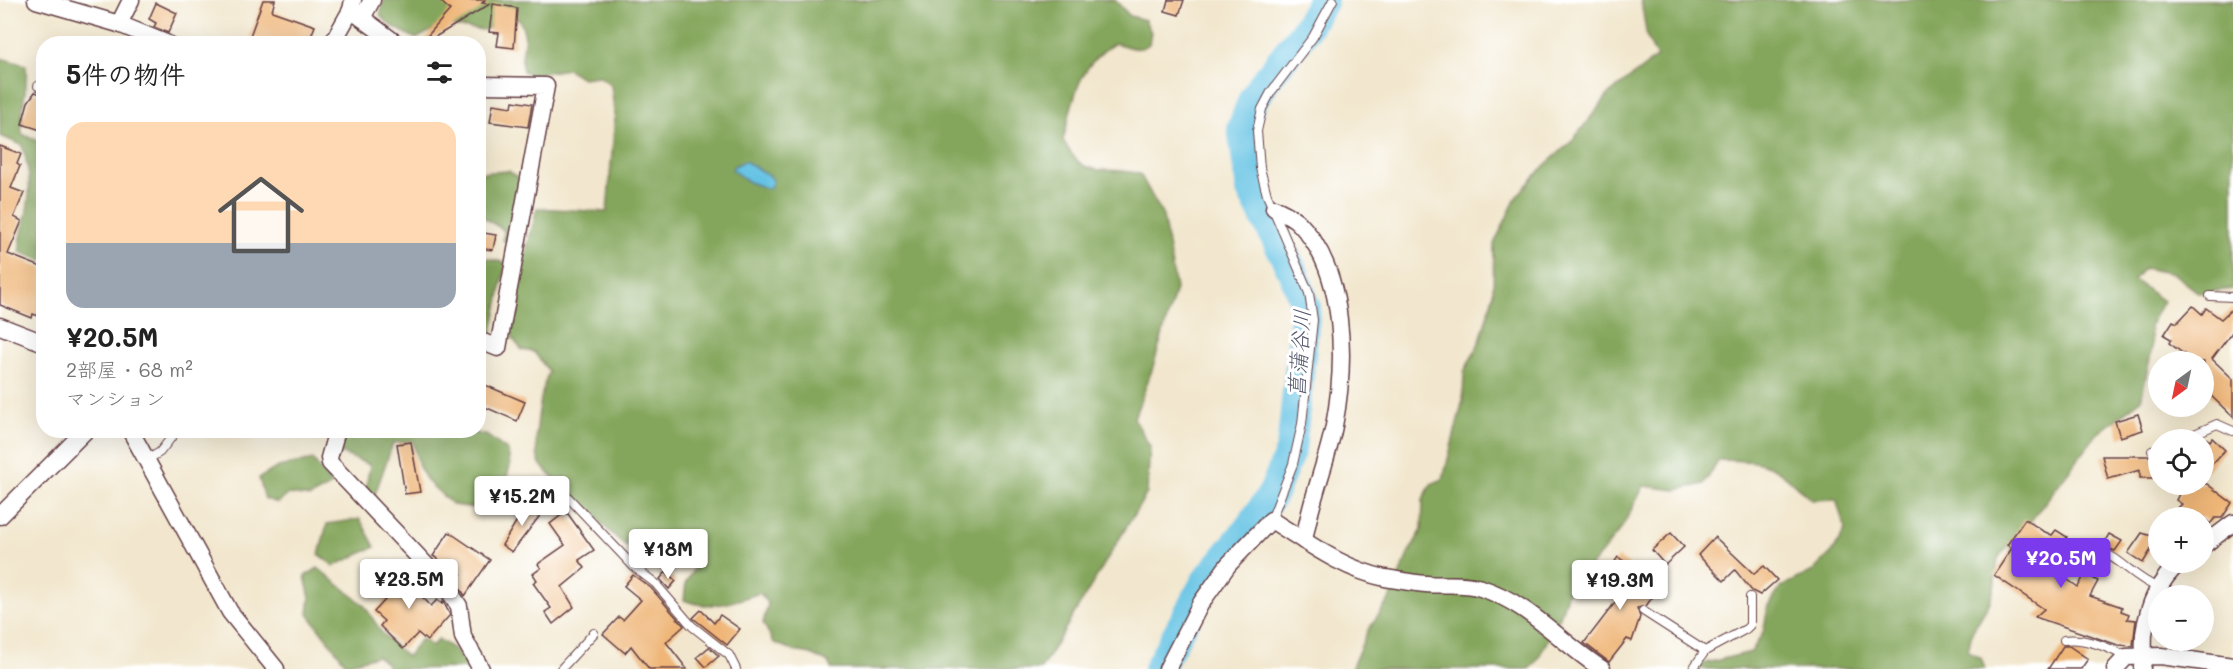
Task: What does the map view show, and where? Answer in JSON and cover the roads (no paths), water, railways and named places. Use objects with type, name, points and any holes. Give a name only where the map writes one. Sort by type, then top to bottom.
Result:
[{"type":"street","points":[[37,0],[119,24],[148,36]]},
{"type":"street","points":[[119,24],[131,0]]},
{"type":"street","points":[[337,36],[355,9],[372,0]]},
{"type":"street","points":[[355,9],[387,36]]},
{"type":"street","points":[[486,85],[546,86],[498,348],[486,343]]},
{"type":"street","points":[[1274,208],[1297,221],[1317,249],[1331,281],[1340,330],[1339,379],[1334,426],[1313,495],[1304,541]]},
{"type":"street","points":[[0,326],[36,340]]},
{"type":"street","points":[[0,516],[78,438]]},
{"type":"street","points":[[135,438],[231,612],[276,669]]},
{"type":"street","points":[[334,438],[328,458],[330,463],[445,585],[459,606],[463,637],[478,668]]},
{"type":"street","points":[[1167,669],[1201,603],[1214,584],[1228,565],[1270,520],[1359,571],[1427,584],[1454,583],[1480,588],[1502,597],[1524,608],[1573,650],[1602,669]]},
{"type":"street","points":[[2214,537],[2233,523]]},
{"type":"street","points":[[2159,585],[2170,573]]},
{"type":"street","points":[[2143,664],[2144,635],[2148,620]]},
{"type":"street","points":[[2121,663],[2143,664],[2161,656],[2232,665]]},
{"type":"lane","points":[[1270,520],[1293,464],[1313,320],[1309,293],[1267,195],[1260,168],[1257,131],[1262,109],[1286,70],[1314,37],[1333,0]]},
{"type":"lane","points":[[2210,296],[2233,297]]},
{"type":"lane","points":[[2206,429],[2217,424],[2233,432]]},
{"type":"lane","points":[[147,460],[160,452],[171,438]]},
{"type":"lane","points":[[564,494],[634,567],[655,583],[692,626],[729,655],[733,668]]},
{"type":"lane","points":[[2062,557],[2078,549],[2104,553],[2119,560],[2152,585]]},
{"type":"lane","points":[[1693,669],[1705,651],[1750,625],[1750,597]]},
{"type":"lane","points":[[1643,611],[1705,651]]},
{"type":"lane","points":[[561,669],[594,633]]},
{"type":"lane","points":[[2064,640],[2075,638],[2117,652],[2121,663]]},
{"type":"water","points":[[745,161],[771,177],[773,181],[769,189],[749,182],[732,170],[734,166]]},
{"type":"waterway","name":"菖蒲谷川","points":[[1158,669],[1206,581],[1252,524],[1273,493],[1291,449],[1306,308],[1294,274],[1251,190],[1242,128],[1253,99],[1304,32],[1323,0]]}]
